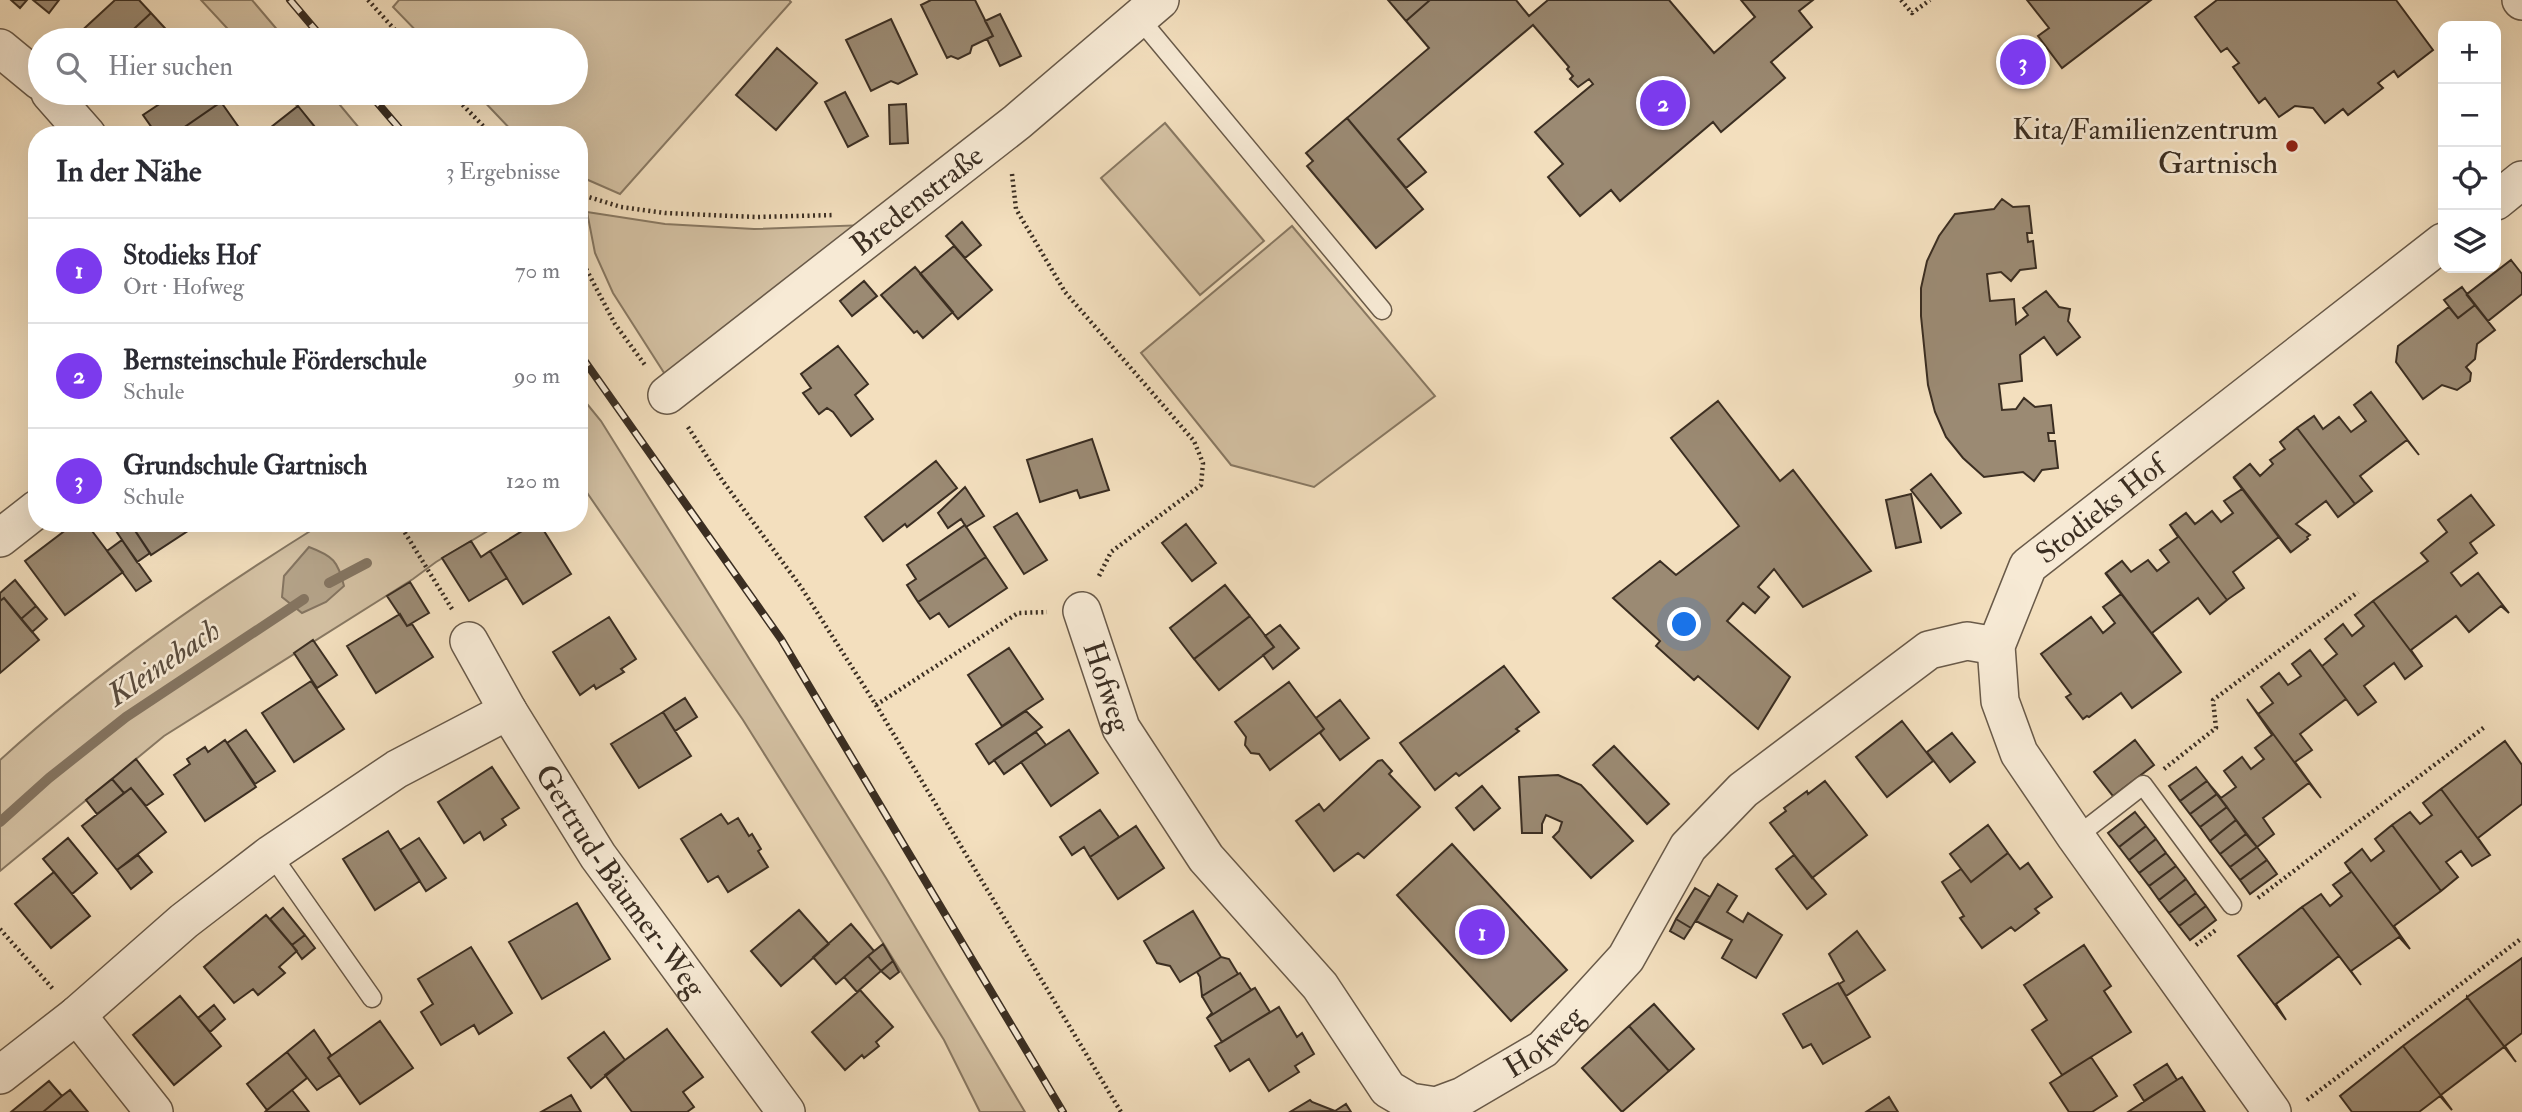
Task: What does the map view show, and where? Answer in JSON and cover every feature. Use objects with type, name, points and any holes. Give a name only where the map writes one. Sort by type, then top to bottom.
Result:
[{"type":"street","name":"Bredenstraße","points":[[667,395],[1017,122],[1150,9]]},
{"type":"street","points":[[0,48],[28,71]]},
{"type":"street","points":[[61,105],[79,126]]},
{"type":"street","points":[[2501,197],[2522,180]]},
{"type":"street","name":"Stodieks Hof","points":[[2287,1108],[2169,966],[2019,753],[2000,701],[1996,646],[2028,566],[2438,246]]},
{"type":"street","points":[[0,538],[28,516]]},
{"type":"street","name":"Hofweg","points":[[1082,611],[1121,728],[1206,858],[1320,986],[1388,1088],[1410,1102],[1436,1109],[1543,1049],[1626,958],[1688,847],[1743,790],[1929,650],[1967,641],[1996,646]]},
{"type":"street","name":"Gertrud-Bäumer-Weg","points":[[469,640],[508,711],[597,856],[786,1112]]},
{"type":"street","points":[[0,1075],[77,1015],[184,920],[271,855],[397,769],[508,711]]},
{"type":"street","points":[[77,1015],[154,1112]]},
{"type":"lane","points":[[1150,9],[1382,310]]},
{"type":"lane","points":[[2076,837],[2143,785],[2241,905]]},
{"type":"lane","points":[[271,855],[372,998]]},
{"type":"path","points":[[368,0],[393,28]]},
{"type":"path","points":[[1901,0],[1912,13],[1930,0]]},
{"type":"path","points":[[463,105],[483,126]]},
{"type":"path","points":[[876,705],[1018,613],[1082,611],[1111,552],[1201,485],[1203,463],[1194,441],[1065,292],[1016,209],[1010,155],[1017,122]]},
{"type":"path","points":[[588,197],[621,207],[665,213],[756,217],[838,215]]},
{"type":"path","points":[[588,273],[615,324],[667,395],[722,480],[801,587],[876,705],[1121,1112]]},
{"type":"path","points":[[405,532],[469,640]]},
{"type":"path","points":[[2143,785],[2216,728],[2213,700],[2358,592]]},
{"type":"path","points":[[2241,905],[2486,726]]},
{"type":"path","points":[[2169,966],[2218,928]]},
{"type":"path","points":[[0,929],[77,1015]]},
{"type":"path","points":[[2287,1108],[2522,938]]},
{"type":"shaded area","points":[[201,0],[252,0],[276,28],[227,28]]},
{"type":"shaded area","points":[[399,0],[791,2],[620,194],[588,180],[588,126],[507,126],[487,105],[588,105],[588,28],[413,28],[393,7]]},
{"type":"shaded area","points":[[296,105],[340,105],[358,126],[314,126]]},
{"type":"shaded area","points":[[1165,123],[1264,241],[1200,295],[1101,178]]},
{"type":"shaded area","points":[[588,212],[665,224],[754,229],[865,225],[668,379],[613,293],[595,253]]},
{"type":"shaded area","points":[[1292,226],[1435,396],[1314,487],[1231,465],[1141,353]]},
{"type":"shaded area","points":[[588,405],[601,421],[886,878],[1025,1112],[980,1112],[944,1040],[743,720],[588,494]]},
{"type":"shaded area","points":[[309,532],[486,532],[164,736],[0,871],[0,760],[116,664],[238,577]]},
{"type":"shaded area","points":[[309,547],[333,560],[344,586],[326,602],[302,613],[282,597],[284,576]]},
{"type":"building","points":[[11,0],[27,0],[20,8]]},
{"type":"building","points":[[33,0],[59,0],[49,13]]},
{"type":"building","points":[[115,0],[139,0],[151,13],[135,28],[85,28]]},
{"type":"building","points":[[931,0],[975,0],[993,36],[972,46],[970,53],[958,59],[951,56],[947,58],[921,5]]},
{"type":"building","points":[[1388,0],[1430,0],[1406,21]]},
{"type":"building","points":[[1430,0],[1516,0],[1529,16],[1548,0],[1669,0],[1714,53],[1755,17],[1741,0],[1813,0],[1799,11],[1812,27],[1771,62],[1785,78],[1721,132],[1713,122],[1620,201],[1611,190],[1580,216],[1548,177],[1563,164],[1535,132],[1593,84],[1589,79],[1578,87],[1570,79],[1573,76],[1567,69],[1569,67],[1533,25],[1398,139],[1426,172],[1406,188],[1347,118],[1429,48],[1406,21]]},
{"type":"building","points":[[2027,0],[2151,0],[2062,68],[2038,36],[2049,28]]},
{"type":"building","points":[[2217,0],[2396,0],[2433,50],[2398,77],[2394,71],[2378,83],[2383,88],[2348,115],[2343,109],[2325,123],[2313,108],[2295,106],[2279,117],[2265,98],[2259,103],[2233,67],[2239,63],[2227,48],[2221,52],[2195,17]]},
{"type":"building","points":[[151,13],[165,28],[135,28]]},
{"type":"building","points":[[1000,14],[1021,56],[1000,66],[987,39],[993,36],[985,21]]},
{"type":"building","points":[[891,19],[917,74],[898,84],[891,81],[871,91],[846,40]]},
{"type":"building","points":[[777,48],[817,83],[776,130],[736,95]]},
{"type":"building","points":[[845,92],[868,136],[848,147],[825,102]]},
{"type":"building","points":[[906,104],[908,143],[890,144],[889,105]]},
{"type":"building","points":[[158,105],[217,105],[186,126],[151,126],[143,115]]},
{"type":"building","points":[[217,105],[223,105],[238,126],[186,126]]},
{"type":"building","points":[[298,106],[314,126],[272,126]]},
{"type":"building","points":[[1347,118],[1423,209],[1376,248],[1307,166],[1313,161],[1306,153]]},
{"type":"building","points":[[2002,199],[2013,207],[2029,206],[2032,233],[2027,233],[2028,242],[2033,241],[2036,268],[2020,270],[2011,281],[2001,272],[1987,274],[1990,301],[2014,299],[2016,324],[2028,315],[2023,308],[2046,291],[2059,307],[2070,309],[2068,321],[2080,337],[2057,355],[2044,337],[2020,355],[2022,381],[1999,384],[2002,410],[2016,409],[2024,398],[2035,407],[2051,405],[2054,433],[2048,433],[2049,441],[2055,441],[2058,468],[2042,470],[2034,481],[2023,472],[1984,477],[1963,458],[1946,437],[1935,412],[1928,385],[1921,316],[1921,288],[1927,261],[1939,236],[1955,214],[1994,209]]},
{"type":"building","points":[[962,222],[981,245],[965,258],[946,236]]},
{"type":"building","points":[[954,246],[992,290],[958,319],[920,274]]},
{"type":"building","points":[[2511,260],[2522,274],[2522,294],[2488,321],[2467,294],[2494,273],[2501,273],[2501,268]]},
{"type":"building","points":[[915,267],[953,312],[923,338],[917,331],[914,333],[881,295]]},
{"type":"building","points":[[864,281],[877,296],[852,316],[840,301]]},
{"type":"building","points":[[2462,287],[2475,305],[2458,318],[2444,300]]},
{"type":"building","points":[[2475,305],[2495,330],[2477,344],[2475,359],[2466,367],[2471,373],[2470,381],[2457,390],[2442,385],[2423,399],[2396,362],[2398,346],[2449,307],[2458,318]]},
{"type":"building","points":[[838,346],[868,384],[855,395],[873,419],[851,436],[833,412],[827,408],[819,414],[803,393],[811,388],[801,374]]},
{"type":"building","points":[[2371,392],[2419,455],[2407,440],[2360,476],[2372,491],[2355,504],[2297,428],[2314,416],[2323,429],[2339,417],[2351,432],[2366,421],[2354,405]]},
{"type":"building","points":[[1718,401],[1780,481],[1793,470],[1871,571],[1803,607],[1774,569],[1758,587],[1769,597],[1755,613],[1743,603],[1727,621],[1790,677],[1758,729],[1698,676],[1694,680],[1656,646],[1660,641],[1613,598],[1660,561],[1676,575],[1739,526],[1671,438]]},
{"type":"building","points":[[2297,428],[2355,504],[2338,517],[2326,501],[2296,524],[2310,535],[2291,552],[2234,477],[2250,464],[2260,476],[2273,464],[2270,460],[2285,449],[2280,442]]},
{"type":"building","points":[[1092,439],[1109,490],[1080,498],[1077,490],[1040,502],[1027,460]]},
{"type":"building","points":[[936,461],[957,488],[907,527],[905,524],[883,541],[865,517]]},
{"type":"building","points":[[1931,474],[1961,513],[1941,528],[1911,490]]},
{"type":"building","points":[[2233,477],[2279,537],[2233,572],[2244,588],[2227,600],[2170,525],[2186,513],[2195,524],[2212,511],[2221,522],[2233,513],[2224,501],[2242,489]]},
{"type":"building","points":[[965,487],[984,516],[966,527],[961,519],[948,528],[938,513]]},
{"type":"building","points":[[1911,494],[1921,542],[1896,548],[1886,500]]},
{"type":"building","points":[[2471,495],[2494,525],[2470,543],[2477,553],[2451,573],[2461,586],[2478,573],[2509,613],[2501,606],[2469,632],[2456,616],[2411,650],[2422,666],[2373,601],[2428,561],[2421,553],[2447,532],[2438,520]]},
{"type":"building","points":[[1017,513],[1047,560],[1024,574],[994,527]]},
{"type":"building","points":[[1186,524],[1216,563],[1192,581],[1162,543]]},
{"type":"building","points":[[965,525],[986,557],[918,602],[907,585],[916,579],[907,565]]},
{"type":"building","points":[[2170,525],[2227,600],[2210,614],[2198,598],[2152,633],[2181,672],[2106,573],[2122,561],[2131,572],[2148,560],[2157,571],[2169,562],[2160,550],[2178,537]]},
{"type":"building","points":[[63,532],[93,532],[123,572],[65,615],[25,561]]},
{"type":"building","points":[[117,532],[136,532],[150,553],[137,562]]},
{"type":"building","points":[[136,532],[186,532],[151,555]]},
{"type":"building","points":[[521,532],[545,532],[571,574],[523,604],[490,551]]},
{"type":"building","points":[[122,540],[151,581],[136,591],[107,551]]},
{"type":"building","points":[[471,541],[481,557],[490,551],[507,578],[469,601],[442,558]]},
{"type":"building","points":[[986,557],[1007,588],[949,627],[939,613],[930,619],[918,602]]},
{"type":"building","points":[[2105,573],[2181,672],[2132,708],[2121,693],[2083,719],[2066,697],[2071,694],[2041,654],[2091,617],[2103,633],[2115,623],[2103,607],[2121,594]]},
{"type":"building","points":[[15,580],[36,606],[21,619],[4,598],[0,601],[0,593]]},
{"type":"building","points":[[410,582],[429,613],[407,626],[387,596]]},
{"type":"building","points":[[1225,585],[1250,616],[1194,659],[1170,628]]},
{"type":"building","points":[[4,598],[39,640],[0,673],[0,601]]},
{"type":"building","points":[[2373,601],[2422,666],[2405,679],[2394,663],[2364,686],[2376,702],[2358,715],[2310,650],[2322,666],[2337,654],[2325,639],[2343,624],[2352,636],[2364,626],[2355,615]]},
{"type":"building","points":[[36,606],[47,619],[32,632],[21,619]]},
{"type":"building","points":[[400,614],[407,626],[412,624],[433,657],[376,693],[347,646]]},
{"type":"building","points":[[1250,616],[1274,647],[1219,690],[1194,659]]},
{"type":"building","points":[[609,617],[636,659],[621,669],[624,672],[596,689],[594,685],[580,695],[553,652]]},
{"type":"building","points":[[1280,625],[1299,648],[1273,669],[1263,655],[1274,647],[1265,636]]},
{"type":"building","points":[[313,640],[337,675],[317,688],[294,653]]},
{"type":"building","points":[[1009,648],[1043,699],[1002,726],[968,675]]},
{"type":"building","points":[[2310,650],[2358,715],[2346,699],[2300,734],[2312,750],[2295,762],[2321,798],[2258,714],[2273,703],[2261,687],[2279,673],[2288,685],[2301,676],[2292,664]]},
{"type":"building","points":[[1504,666],[1539,712],[1516,729],[1519,731],[1459,776],[1456,773],[1435,790],[1400,743]]},
{"type":"building","points":[[311,681],[344,729],[294,762],[262,713]]},
{"type":"building","points":[[1289,682],[1324,729],[1270,770],[1259,754],[1251,753],[1245,745],[1246,737],[1235,722]]},
{"type":"building","points":[[685,698],[697,717],[675,731],[663,712]]},
{"type":"building","points":[[2247,699],[2321,798],[2309,783],[2263,818],[2274,834],[2257,847],[2209,784],[2221,798],[2236,787],[2224,771],[2242,757],[2251,769],[2264,759],[2255,748],[2272,735]]},
{"type":"building","points":[[1340,700],[1369,738],[1340,760],[1320,733],[1324,729],[1316,718]]},
{"type":"building","points":[[1026,711],[1042,727],[989,764],[976,744]]},
{"type":"building","points":[[663,712],[691,756],[639,788],[611,744]]},
{"type":"building","points":[[1902,721],[1933,761],[1887,797],[1856,757]]},
{"type":"building","points":[[246,730],[275,771],[255,784],[227,743]]},
{"type":"building","points":[[1069,730],[1098,773],[1051,806],[1021,762]]},
{"type":"building","points":[[1036,732],[1046,745],[1004,774],[994,760]]},
{"type":"building","points":[[1952,733],[1975,762],[1950,782],[1927,752]]},
{"type":"building","points":[[225,740],[256,787],[205,821],[174,775],[190,764],[187,759],[205,747],[208,752]]},
{"type":"building","points":[[2135,740],[2154,765],[2113,796],[2094,772]]},
{"type":"building","points":[[2505,741],[2522,765],[2522,804],[2478,838],[2490,855],[2441,789]]},
{"type":"building","points":[[1614,746],[1669,804],[1647,824],[1593,765]]},
{"type":"building","points":[[136,759],[163,794],[146,806],[131,788],[124,793],[112,779]]},
{"type":"building","points":[[1382,760],[1392,771],[1389,774],[1420,807],[1364,858],[1358,853],[1334,871],[1296,821],[1319,804],[1324,811]]},
{"type":"building","points":[[492,767],[519,808],[502,819],[506,825],[484,840],[480,832],[464,843],[438,802]]},
{"type":"building","points":[[2196,767],[2207,781],[2180,801],[2169,786]]},
{"type":"building","points":[[1558,775],[1581,785],[1633,841],[1591,878],[1553,837],[1562,822],[1546,815],[1542,833],[1522,833],[1519,777]]},
{"type":"building","points":[[112,779],[124,793],[97,814],[86,800]]},
{"type":"building","points":[[1825,781],[1867,835],[1812,878],[1770,823],[1786,811],[1784,808]]},
{"type":"building","points":[[2207,781],[2217,794],[2190,814],[2180,801]]},
{"type":"building","points":[[1482,786],[1500,808],[1474,830],[1456,808]]},
{"type":"building","points":[[131,788],[166,832],[117,870],[82,826]]},
{"type":"building","points":[[2441,789],[2490,855],[2472,866],[2461,851],[2446,862],[2458,877],[2441,891],[2392,825],[2410,812],[2420,824],[2432,815],[2423,803]]},
{"type":"building","points":[[2217,794],[2227,807],[2200,827],[2190,814]]},
{"type":"building","points":[[2227,807],[2236,820],[2210,841],[2200,827]]},
{"type":"building","points":[[1100,810],[1119,837],[1090,857],[1084,847],[1072,855],[1060,837]]},
{"type":"building","points":[[2135,812],[2146,826],[2119,847],[2108,833]]},
{"type":"building","points":[[721,814],[728,824],[738,818],[749,836],[752,834],[768,867],[728,892],[718,876],[708,882],[681,839]]},
{"type":"building","points":[[2236,820],[2246,834],[2220,854],[2210,841]]},
{"type":"building","points":[[1988,825],[2008,853],[1971,882],[1950,854]]},
{"type":"building","points":[[2392,825],[2441,891],[2394,926],[2410,949],[2345,863],[2362,849],[2371,861],[2384,851],[2375,839]]},
{"type":"building","points":[[1136,826],[1164,868],[1118,899],[1090,857]]},
{"type":"building","points":[[2146,826],[2156,839],[2129,860],[2119,847]]},
{"type":"building","points":[[388,831],[420,881],[375,910],[343,859]]},
{"type":"building","points":[[2246,834],[2257,847],[2230,867],[2220,854]]},
{"type":"building","points":[[68,838],[97,873],[72,894],[43,859]]},
{"type":"building","points":[[419,838],[446,878],[426,891],[400,850]]},
{"type":"building","points":[[2156,839],[2166,853],[2139,873],[2129,860]]},
{"type":"building","points":[[1452,844],[1567,970],[1511,1021],[1397,895]]},
{"type":"building","points":[[2257,847],[2267,860],[2240,880],[2230,867]]},
{"type":"building","points":[[2008,853],[2020,869],[2028,863],[2052,897],[2035,909],[2039,913],[2015,931],[2011,927],[1982,948],[1960,918],[1964,916],[1942,882],[1961,869],[1971,882]]},
{"type":"building","points":[[2166,853],[2176,866],[2149,886],[2139,873]]},
{"type":"building","points":[[138,855],[152,872],[131,889],[117,870]]},
{"type":"building","points":[[1794,855],[1826,894],[1807,909],[1776,869]]},
{"type":"building","points":[[2267,860],[2277,874],[2250,894],[2240,880]]},
{"type":"building","points":[[2345,863],[2410,949],[2399,937],[2351,971],[2361,985],[2302,907],[2321,894],[2330,906],[2342,896],[2333,885],[2351,872]]},
{"type":"building","points":[[2176,866],[2186,879],[2159,900],[2149,886]]},
{"type":"building","points":[[54,872],[90,916],[51,948],[15,904]]},
{"type":"building","points":[[2186,879],[2196,893],[2169,913],[2159,900]]},
{"type":"building","points":[[1718,884],[1737,896],[1727,912],[1743,922],[1748,913],[1782,935],[1756,978],[1722,958],[1732,940],[1696,921]]},
{"type":"building","points":[[1695,888],[1710,897],[1691,928],[1676,919]]},
{"type":"building","points":[[2196,893],[2206,906],[2179,926],[2169,913]]},
{"type":"building","points":[[577,903],[610,959],[542,999],[509,942]]},
{"type":"building","points":[[2206,906],[2216,920],[2190,940],[2179,926]]},
{"type":"building","points":[[2302,907],[2361,985],[2339,956],[2276,1004],[2286,1020],[2238,956]]},
{"type":"building","points":[[283,908],[305,935],[292,945],[270,919]]},
{"type":"building","points":[[799,910],[829,944],[781,986],[751,951]]},
{"type":"building","points":[[1193,911],[1221,957],[1180,982],[1170,966],[1157,963],[1144,941]]},
{"type":"building","points":[[266,915],[297,951],[279,967],[285,973],[258,995],[253,989],[234,1003],[204,967]]},
{"type":"building","points":[[1676,919],[1691,928],[1684,939],[1670,931]]},
{"type":"building","points":[[851,924],[874,951],[836,984],[813,957]]},
{"type":"building","points":[[1857,931],[1885,970],[1846,996],[1839,984],[1844,981],[1829,954]]},
{"type":"building","points":[[305,935],[315,948],[302,959],[292,945]]},
{"type":"building","points":[[883,944],[893,961],[881,971],[868,956]]},
{"type":"building","points":[[2084,945],[2111,986],[2104,991],[2131,1032],[2062,1075],[2032,1030],[2047,1020],[2024,985]]},
{"type":"building","points":[[471,947],[512,1013],[479,1034],[474,1025],[441,1045],[421,1012],[433,1004],[418,979]]},
{"type":"building","points":[[868,956],[881,971],[857,992],[844,977]]},
{"type":"building","points":[[1221,957],[1229,959],[1238,974],[1202,996],[1197,972]]},
{"type":"building","points":[[2522,958],[2522,1033],[2505,1046],[2515,1061],[2467,997]]},
{"type":"building","points":[[893,961],[899,972],[890,979],[881,971]]},
{"type":"building","points":[[1240,973],[1251,990],[1255,988],[1207,1018],[1212,1013],[1202,996]]},
{"type":"building","points":[[1838,983],[1870,1037],[1823,1064],[1811,1044],[1803,1048],[1783,1014]]},
{"type":"building","points":[[1255,988],[1270,1012],[1222,1042],[1207,1018]]},
{"type":"building","points":[[860,990],[893,1027],[876,1042],[879,1046],[864,1058],[862,1055],[845,1070],[812,1032]]},
{"type":"building","points":[[180,996],[221,1046],[174,1085],[133,1035]]},
{"type":"building","points":[[2467,997],[2516,1062],[2504,1047],[2441,1095],[2452,1110],[2403,1046]]},
{"type":"building","points":[[1654,1004],[1694,1049],[1669,1071],[1629,1026]]},
{"type":"building","points":[[214,1005],[225,1019],[210,1032],[198,1018]]},
{"type":"building","points":[[1279,1007],[1297,1037],[1302,1033],[1314,1054],[1295,1066],[1299,1072],[1269,1091],[1249,1059],[1230,1071],[1215,1046]]},
{"type":"building","points":[[380,1021],[413,1068],[360,1104],[328,1058]]},
{"type":"building","points":[[1629,1026],[1669,1071],[1622,1112],[1582,1068]]},
{"type":"building","points":[[667,1029],[703,1077],[683,1092],[694,1107],[687,1112],[632,1112],[605,1075]]},
{"type":"building","points":[[314,1030],[331,1055],[328,1058],[340,1075],[317,1090],[287,1052]]},
{"type":"building","points":[[604,1032],[625,1060],[591,1088],[568,1058]]},
{"type":"building","points":[[2403,1046],[2452,1110],[2440,1096],[2419,1112],[2352,1112],[2340,1096]]},
{"type":"building","points":[[287,1052],[307,1078],[267,1110],[247,1084]]},
{"type":"building","points":[[2091,1057],[2117,1096],[2092,1112],[2069,1112],[2050,1083]]},
{"type":"building","points":[[2167,1064],[2177,1080],[2144,1101],[2134,1085]]},
{"type":"building","points":[[2182,1077],[2205,1112],[2128,1112],[2177,1080]]},
{"type":"building","points":[[49,1081],[62,1096],[43,1112],[11,1112]]},
{"type":"building","points":[[70,1090],[88,1112],[43,1112],[62,1096]]},
{"type":"building","points":[[292,1090],[309,1112],[265,1112],[267,1110]]},
{"type":"building","points":[[571,1095],[581,1112],[541,1112]]},
{"type":"building","points":[[1889,1097],[1898,1112],[1866,1112]]},
{"type":"building","points":[[1310,1100],[1312,1102],[1335,1111],[1290,1112]]},
{"type":"building","points":[[1346,1104],[1351,1112],[1333,1112],[1335,1111]]},
{"type":"waterway","name":"Kleinebach","points":[[329,583],[367,563]]},
{"type":"waterway","name":"Kleinebach","points":[[0,822],[49,778],[126,717],[304,599]]},
{"type":"railway","points":[[290,0],[314,28]]},
{"type":"railway","points":[[379,105],[397,126]]},
{"type":"railway","points":[[588,366],[781,639],[1063,1112]]},
{"type":"place","name":"Grundschule Gartnisch","points":[[2023,62]]},
{"type":"place","name":"Bernsteinschule Förderschule","points":[[1663,103]]},
{"type":"place","name":"Kita/Familienzentrum Gartnisch","points":[[2292,146]]},
{"type":"place","name":"Stodieks Hof","points":[[1482,932]]}]
